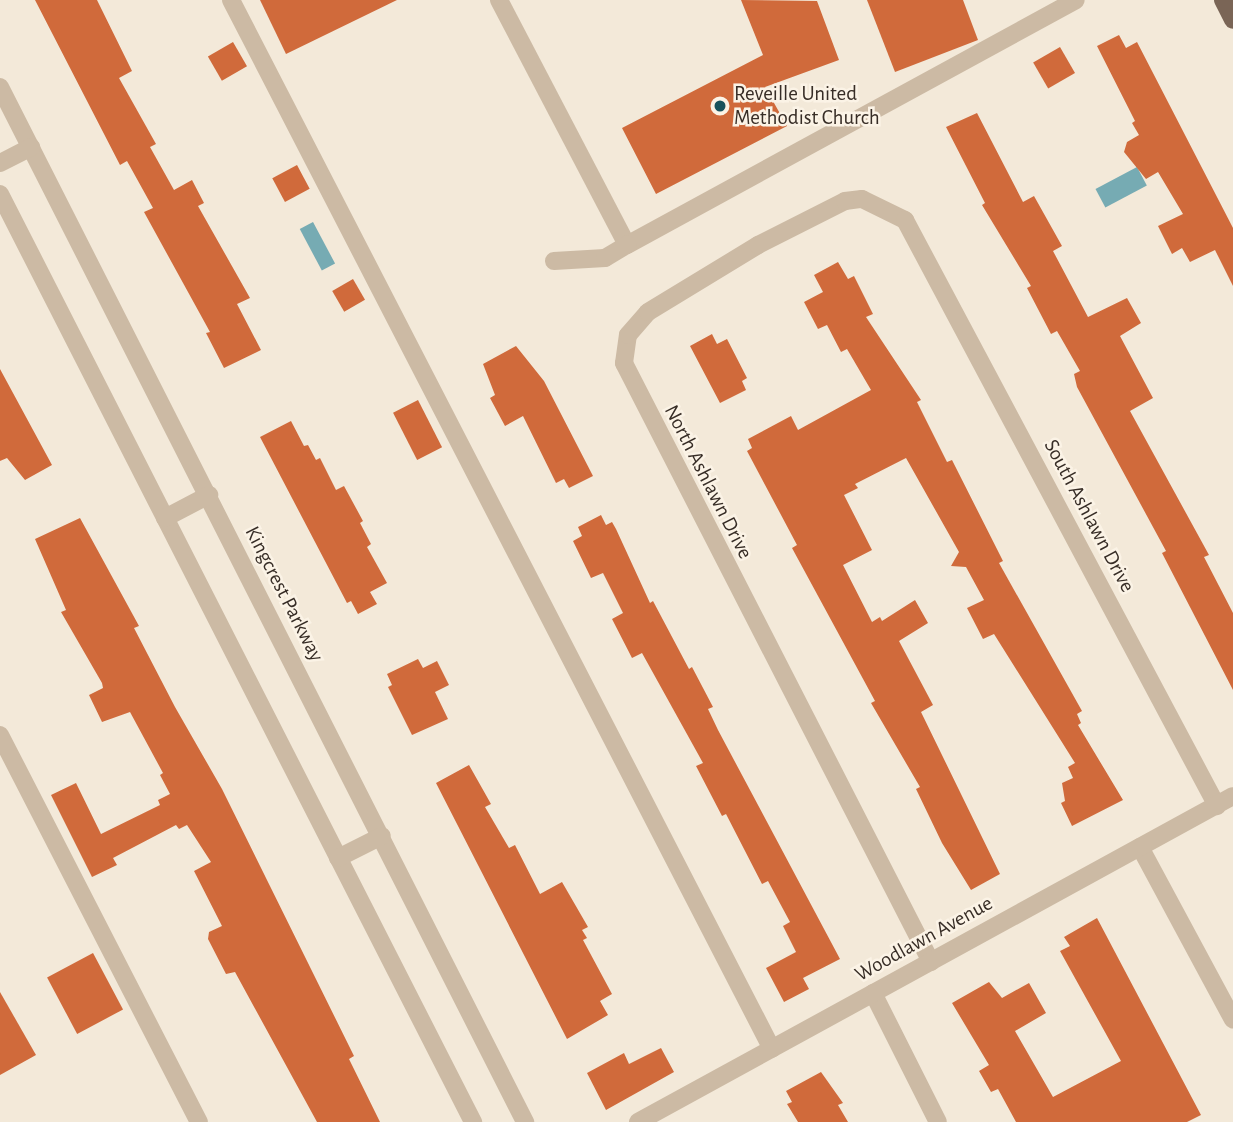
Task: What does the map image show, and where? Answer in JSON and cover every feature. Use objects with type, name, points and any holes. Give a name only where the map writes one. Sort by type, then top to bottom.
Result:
[{"type":"street","points":[[231,0],[772,1049]]},
{"type":"street","points":[[499,0],[627,246]]},
{"type":"street","points":[[554,261],[604,258],[1076,0]]},
{"type":"street","name":"Kingcrest Parkway","points":[[0,87],[525,1122]]},
{"type":"street","points":[[0,163],[31,147]]},
{"type":"street","points":[[0,194],[473,1122]]},
{"type":"street","name":"North Ashlawn Drive","points":[[922,248],[905,219],[891,209],[862,199],[845,201],[694,281],[648,312],[628,335],[624,363],[632,386],[931,962]]},
{"type":"street","name":"South Ashlawn Drive","points":[[922,248],[1217,806]]},
{"type":"street","points":[[165,518],[209,495]]},
{"type":"street","points":[[0,735],[199,1122]]},
{"type":"street","name":"Woodlawn Avenue","points":[[638,1122],[1233,796]]},
{"type":"street","points":[[338,858],[382,836]]},
{"type":"street","points":[[1140,848],[1233,1020]]},
{"type":"street","points":[[873,993],[938,1122]]},
{"type":"water","points":[[1137,167],[1147,186],[1105,208],[1096,189]]},
{"type":"water","points":[[313,222],[335,263],[322,271],[300,229]]},
{"type":"building","points":[[35,0],[97,0],[132,71],[119,78],[156,144],[150,147],[174,190],[192,180],[204,203],[198,206],[250,298],[237,304],[261,350],[224,368],[206,333],[210,332],[144,212],[153,208],[127,161],[120,165]]},
{"type":"building","points":[[260,0],[397,0],[286,54]]},
{"type":"building","name":"Reveille United Methodist Church","points":[[741,0],[817,1],[839,60],[765,87],[787,126],[656,194],[622,128],[763,55]]},
{"type":"building","name":"Reveille United Methodist Church","points":[[867,0],[963,0],[978,40],[895,72]]},
{"type":"building","points":[[1119,35],[1126,48],[1137,42],[1233,228],[1233,286],[1215,250],[1190,262],[1182,248],[1172,254],[1158,226],[1183,214],[1158,172],[1146,179],[1124,152],[1127,142],[1139,135],[1132,123],[1135,121],[1097,46]]},
{"type":"building","points":[[233,42],[247,66],[222,81],[208,56]]},
{"type":"building","points":[[1060,47],[1075,73],[1048,88],[1033,62]]},
{"type":"building","points":[[977,113],[1023,202],[1034,196],[1062,246],[1053,251],[1088,317],[1127,298],[1141,323],[1120,336],[1153,398],[1130,411],[1209,555],[1204,557],[1233,613],[1233,690],[1162,553],[1166,551],[1077,387],[1074,374],[1080,371],[1057,331],[1051,334],[1027,288],[1031,286],[982,205],[985,203],[946,127]]},
{"type":"building","points":[[297,165],[310,189],[285,202],[272,178]]},
{"type":"building","points":[[838,262],[848,279],[854,276],[873,314],[866,317],[921,400],[917,402],[947,462],[952,460],[1003,561],[999,563],[1082,711],[1077,714],[1081,723],[1078,725],[1123,800],[1072,826],[1061,803],[1065,801],[1062,783],[1073,778],[1068,767],[1075,763],[994,634],[983,639],[967,608],[984,600],[966,567],[951,566],[959,552],[906,458],[855,484],[858,488],[844,495],[872,550],[843,565],[872,622],[880,617],[882,621],[915,600],[928,623],[899,641],[933,705],[921,712],[1000,874],[971,890],[942,843],[916,789],[920,787],[871,703],[875,701],[792,548],[797,545],[747,451],[752,448],[748,439],[791,416],[798,430],[871,390],[847,349],[841,352],[827,325],[818,329],[804,302],[823,292],[814,275]]},
{"type":"building","points":[[353,279],[365,300],[344,312],[332,291]]},
{"type":"building","points":[[712,334],[717,344],[727,339],[747,378],[742,381],[746,390],[720,403],[690,346]]},
{"type":"building","points":[[516,346],[544,381],[593,476],[569,488],[564,479],[556,483],[523,416],[505,426],[490,398],[495,395],[483,364]]},
{"type":"building","points":[[0,369],[52,465],[25,480],[7,458],[0,461]]},
{"type":"building","points":[[418,400],[442,447],[417,460],[393,413]]},
{"type":"building","points":[[291,421],[304,446],[308,445],[316,460],[320,458],[336,490],[344,486],[363,521],[360,523],[371,544],[367,547],[387,583],[370,592],[377,604],[358,614],[351,601],[347,603],[260,437]]},
{"type":"building","points":[[601,515],[606,525],[612,522],[650,603],[653,601],[689,669],[692,667],[713,707],[708,709],[718,730],[840,959],[803,978],[809,989],[784,1002],[766,968],[796,952],[783,926],[790,922],[768,881],[762,884],[726,814],[722,816],[696,766],[703,763],[642,653],[632,658],[612,619],[623,613],[603,573],[591,578],[573,541],[582,536],[578,527]]},
{"type":"building","points":[[80,518],[139,626],[134,628],[175,707],[222,789],[354,1056],[349,1059],[380,1122],[317,1122],[235,972],[226,974],[208,939],[209,932],[222,926],[194,871],[211,862],[187,825],[179,829],[176,825],[113,858],[117,865],[92,877],[51,795],[76,783],[101,834],[160,805],[158,800],[170,794],[160,775],[163,773],[130,712],[102,722],[89,695],[103,688],[102,683],[61,612],[66,610],[35,539]]},
{"type":"building","points":[[418,659],[423,668],[437,661],[449,685],[435,692],[448,719],[412,735],[388,687],[392,685],[387,674]]},
{"type":"building","points":[[469,765],[491,804],[485,807],[509,848],[515,845],[540,894],[562,882],[588,927],[582,930],[587,938],[583,940],[612,994],[600,1001],[608,1015],[567,1039],[436,783]]},
{"type":"building","points":[[1097,918],[1201,1115],[1187,1122],[1016,1122],[998,1089],[991,1092],[979,1071],[989,1065],[952,1003],[989,982],[1002,998],[1029,983],[1046,1013],[1015,1031],[1053,1097],[1121,1061],[1060,951],[1070,946],[1064,937]]},
{"type":"building","points":[[93,953],[123,1010],[77,1034],[47,977]]},
{"type":"building","points":[[0,992],[36,1055],[0,1075]]},
{"type":"building","points":[[661,1048],[674,1072],[606,1110],[587,1073],[624,1053],[629,1064]]},
{"type":"building","points":[[821,1072],[843,1103],[838,1105],[848,1122],[798,1122],[787,1104],[792,1102],[786,1091]]},
{"type":"place","name":"Reveille United Methodist Church","points":[[720,106]]}]
